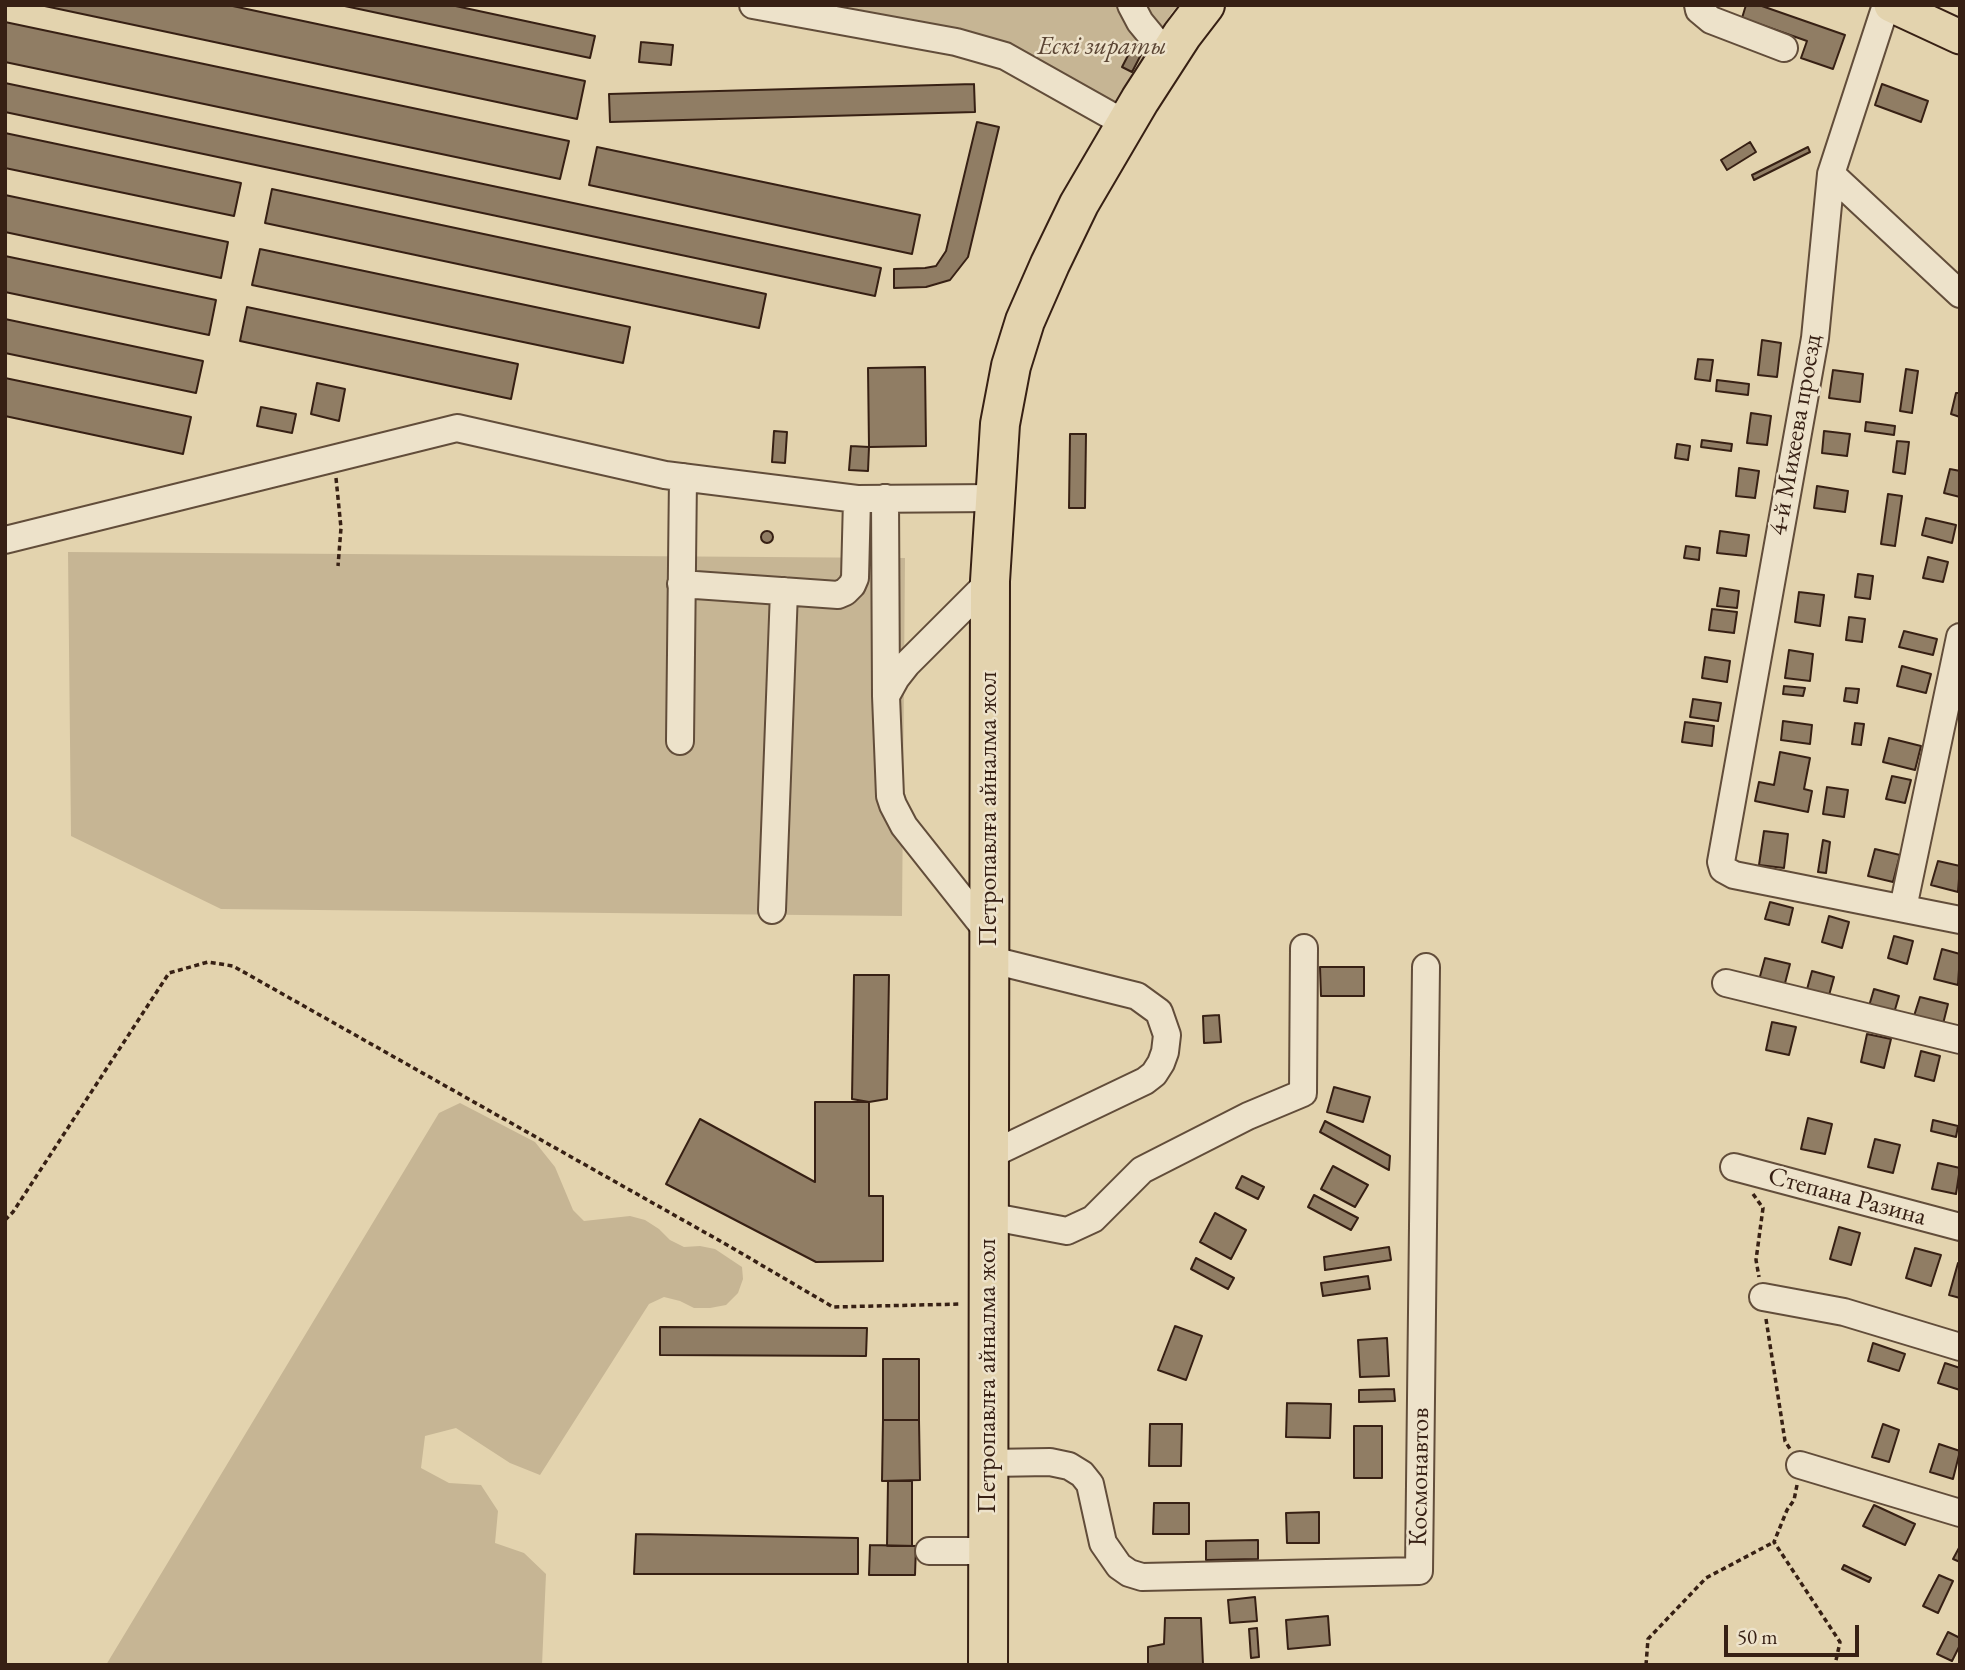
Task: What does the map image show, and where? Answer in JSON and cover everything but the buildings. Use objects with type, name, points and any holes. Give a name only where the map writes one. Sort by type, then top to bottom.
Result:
[{"type":"highway","name":"Петропавлға айналма жол","points":[[989,1665],[990,581],[1000,424],[1011,366],[1025,321],[1079,204],[1168,56],[1205,5]]},
{"type":"main road","points":[[1891,5],[1960,37]]},
{"type":"street","points":[[753,5],[957,42],[1005,56],[1126,124]]},
{"type":"street","points":[[1131,5],[1140,22],[1168,56]]},
{"type":"street","points":[[1698,5],[1699,10],[1711,20],[1784,48]]},
{"type":"street","name":"4-й Михеева проезд","points":[[1886,5],[1831,174],[1815,338],[1721,856],[1723,869],[1734,875],[1903,908]]},
{"type":"street","points":[[1831,174],[1960,294]]},
{"type":"street","points":[[5,540],[457,428],[683,477],[857,499],[994,498]]},
{"type":"street","points":[[680,741],[683,477]]},
{"type":"street","points":[[885,498],[887,696],[893,805],[988,946],[1137,996],[1159,1012],[1167,1035],[1166,1052],[1161,1063],[1145,1081],[988,1156]]},
{"type":"street","points":[[681,584],[838,595],[852,585],[855,578],[857,499]]},
{"type":"street","points":[[887,696],[895,678],[906,664],[990,581]]},
{"type":"street","points":[[772,910],[784,591]]},
{"type":"street","points":[[1960,637],[1903,908],[1960,920]]},
{"type":"street","points":[[988,1216],[1067,1231],[1093,1219],[1142,1170],[1248,1115],[1303,1093],[1304,948]]},
{"type":"street","name":"Космонавтов","points":[[989,1463],[1050,1462],[1069,1466],[1082,1474],[1090,1484],[1103,1543],[1119,1566],[1142,1577],[1419,1571],[1426,967]]},
{"type":"street","points":[[1726,983],[1960,1040]]},
{"type":"street","name":"Степана Разина","points":[[1734,1167],[1960,1227]]},
{"type":"street","points":[[1763,1297],[1844,1312],[1960,1347]]},
{"type":"street","points":[[1800,1465],[1960,1513]]},
{"type":"street","points":[[929,1551],[989,1550]]},
{"type":"path","points":[[334,459],[341,528],[338,566]]},
{"type":"path","points":[[5,1220],[13,1212],[169,973],[208,962],[233,966],[833,1307],[988,1304]]},
{"type":"path","points":[[1734,1167],[1763,1208],[1756,1260],[1763,1297]]},
{"type":"path","points":[[1646,1665],[1648,1639],[1706,1578],[1774,1542]]},
{"type":"green space","name":"Ескі зираты","points":[[836,5],[1179,5],[1172,12],[1117,103],[1011,45],[959,30]]},
{"type":"green space","points":[[68,552],[905,558],[902,916],[221,909],[71,836]]},
{"type":"green space","points":[[460,1103],[535,1142],[555,1167],[573,1210],[584,1221],[630,1216],[645,1220],[670,1240],[684,1247],[715,1249],[742,1267],[743,1279],[738,1293],[726,1305],[694,1308],[664,1297],[649,1304],[540,1475],[510,1463],[456,1428],[425,1436],[421,1468],[449,1483],[481,1485],[498,1511],[495,1543],[524,1553],[546,1574],[542,1665],[106,1665],[439,1113]]}]
